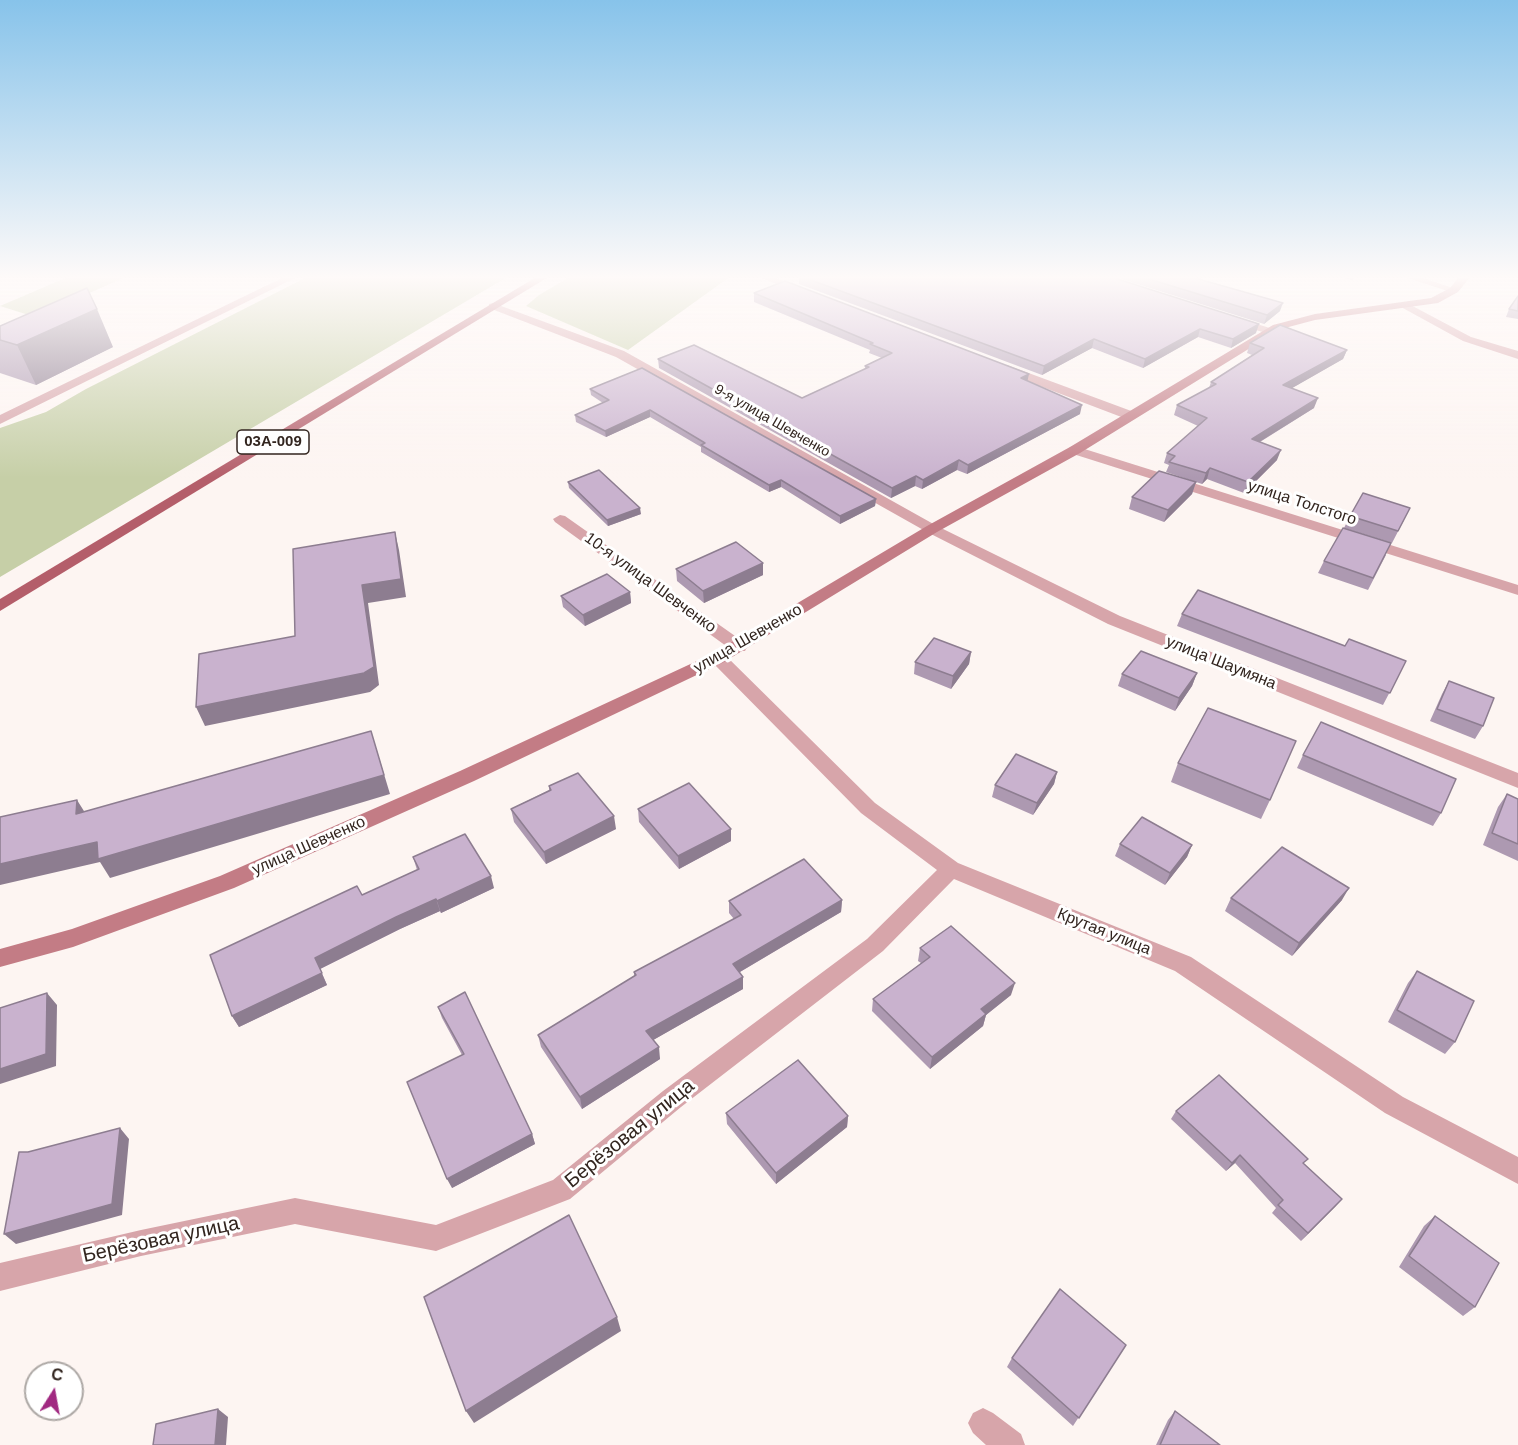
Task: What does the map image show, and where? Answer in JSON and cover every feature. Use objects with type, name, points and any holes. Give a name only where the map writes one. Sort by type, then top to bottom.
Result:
[{"type":"main road","name":"03А-009","points":[[0,606],[432,343]]},
{"type":"main road","name":"улица Шевченко","points":[[0,958],[73,938],[227,882],[487,766],[718,658],[932,529],[1075,450],[1248,343]]},
{"type":"street","points":[[0,420],[156,343]]},
{"type":"street","name":"9-я улица Шевченко","points":[[592,343],[620,354],[932,529]]},
{"type":"street","points":[[1481,343],[1518,355]]},
{"type":"street","points":[[996,364],[1129,415]]},
{"type":"street","name":"улица Толстого","points":[[1075,450],[1518,590]]},
{"type":"street","name":"10-я улица Шевченко","points":[[560,519],[739,647]]},
{"type":"street","name":"улица Шаумяна","points":[[932,529],[1114,620],[1518,781]]},
{"type":"street","name":"Крутая улица","points":[[718,658],[868,808],[951,869],[1183,964],[1394,1105],[1518,1171]]},
{"type":"street","name":"Берёзовая улица","points":[[0,1277],[141,1243],[295,1211],[436,1238],[561,1190],[672,1099],[875,945],[951,869]]},
{"type":"street","points":[[983,1423],[1010,1445]]},
{"type":"green space","points":[[176,343],[395,343],[0,577],[0,428],[46,412]]},
{"type":"green space","points":[[613,343],[637,343],[628,350]]},
{"type":"building","points":[[949,343],[1029,374],[1021,378],[1082,405],[968,465],[959,460],[923,480],[916,476],[892,488],[658,359],[694,345],[802,398],[869,367],[865,366],[892,353],[870,344]]},
{"type":"building","points":[[983,343],[1086,343],[1044,366]]},
{"type":"building","points":[[1105,343],[1174,343],[1145,359]]},
{"type":"building","points":[[1251,343],[1329,343],[1347,350],[1283,385],[1318,398],[1252,439],[1281,450],[1248,482],[1210,468],[1206,473],[1169,462],[1175,456],[1167,453],[1207,418],[1177,405],[1216,384],[1211,382],[1264,348]]},
{"type":"building","points":[[642,368],[876,499],[840,516],[781,480],[769,485],[701,445],[705,443],[650,410],[605,431],[575,415],[609,400],[590,389]]},
{"type":"building","points":[[599,470],[640,508],[607,520],[568,482]]},
{"type":"building","points":[[1159,471],[1196,482],[1168,510],[1132,497]]},
{"type":"building","points":[[1363,493],[1410,508],[1398,531],[1350,516]]},
{"type":"building","points":[[1343,528],[1391,543],[1373,578],[1324,561]]},
{"type":"building","points":[[395,532],[401,579],[362,585],[374,667],[364,673],[196,707],[199,654],[295,636],[293,549]]},
{"type":"building","points":[[736,542],[763,563],[703,591],[676,569]]},
{"type":"building","points":[[607,574],[630,592],[583,615],[561,596]]},
{"type":"building","points":[[1198,590],[1345,646],[1349,639],[1406,661],[1390,693],[1182,614]]},
{"type":"building","points":[[934,638],[971,652],[953,676],[915,662]]},
{"type":"building","points":[[1141,651],[1197,673],[1179,698],[1122,674]]},
{"type":"building","points":[[1449,681],[1494,698],[1483,726],[1437,709]]},
{"type":"building","points":[[1208,708],[1296,741],[1270,800],[1178,763]]},
{"type":"building","points":[[1321,722],[1456,779],[1441,813],[1303,755]]},
{"type":"building","points":[[371,731],[384,775],[98,859],[97,842],[0,864],[0,817],[77,800],[76,814]]},
{"type":"building","points":[[1016,754],[1057,772],[1037,803],[995,785]]},
{"type":"building","points":[[578,773],[614,816],[544,852],[511,809],[551,790],[549,786]]},
{"type":"building","points":[[689,783],[731,829],[678,856],[638,809]]},
{"type":"building","points":[[1507,794],[1518,799],[1518,844],[1492,833]]},
{"type":"building","points":[[1142,817],[1192,845],[1170,873],[1120,844]]},
{"type":"building","points":[[465,834],[491,876],[396,917],[315,958],[322,973],[232,1016],[210,955],[357,886],[362,895],[419,869],[413,857]]},
{"type":"building","points":[[1282,847],[1349,888],[1299,943],[1231,898]]},
{"type":"building","points":[[804,859],[842,900],[733,964],[743,977],[646,1031],[659,1047],[580,1097],[538,1035],[636,975],[634,972],[741,915],[729,901]]},
{"type":"building","points":[[951,926],[1015,983],[981,1009],[986,1014],[932,1057],[873,999],[930,957],[920,948]]},
{"type":"building","points":[[1417,971],[1474,1001],[1455,1042],[1397,1010]]},
{"type":"building","points":[[465,992],[532,1134],[447,1179],[407,1082],[464,1054],[438,1007]]},
{"type":"building","points":[[47,993],[46,1054],[0,1069],[0,1008]]},
{"type":"building","points":[[798,1060],[848,1116],[776,1173],[726,1113]]},
{"type":"building","points":[[1219,1075],[1308,1159],[1303,1163],[1342,1199],[1308,1233],[1278,1205],[1283,1200],[1240,1155],[1232,1163],[1176,1111]]},
{"type":"building","points":[[120,1128],[112,1204],[4,1234],[19,1152],[28,1152]]},
{"type":"building","points":[[569,1215],[617,1317],[466,1411],[424,1297]]},
{"type":"building","points":[[1435,1216],[1499,1263],[1475,1307],[1409,1256]]},
{"type":"building","points":[[1060,1289],[1126,1345],[1079,1418],[1012,1358]]},
{"type":"building","points":[[218,1409],[215,1445],[153,1445],[156,1424]]},
{"type":"building","points":[[1175,1411],[1220,1445],[1160,1445]]}]
